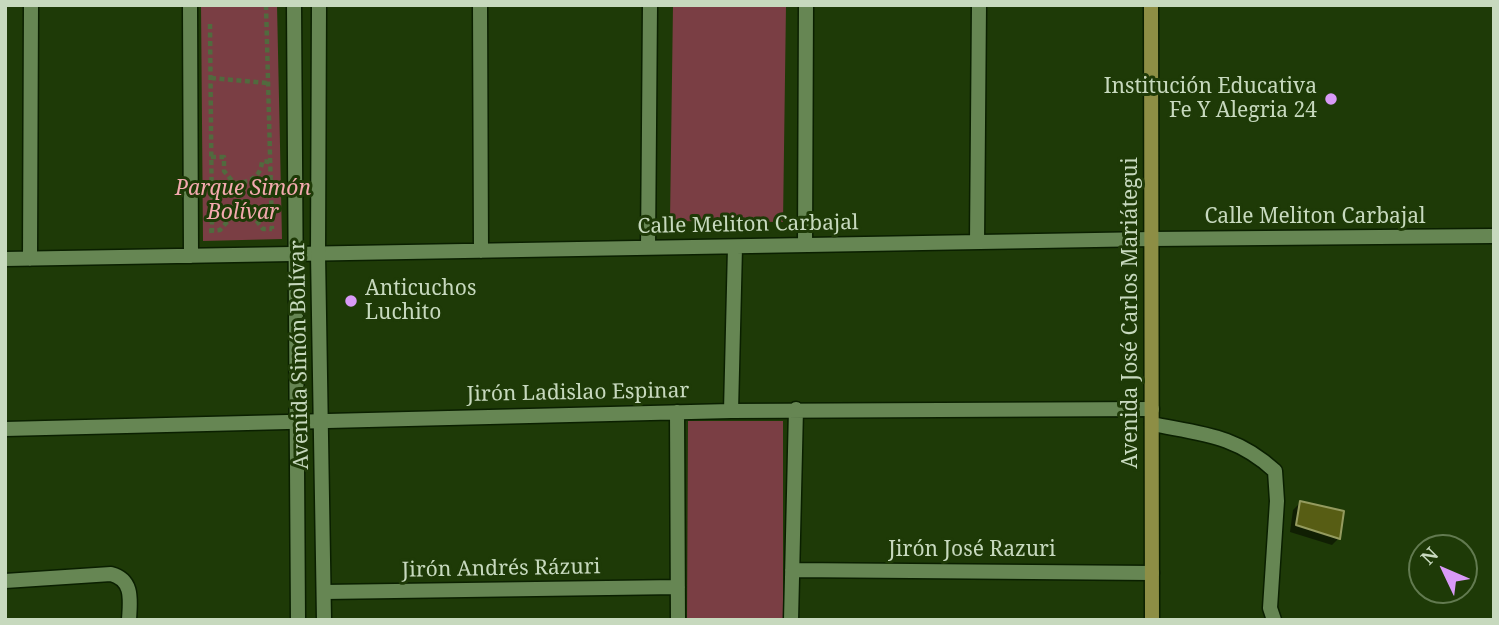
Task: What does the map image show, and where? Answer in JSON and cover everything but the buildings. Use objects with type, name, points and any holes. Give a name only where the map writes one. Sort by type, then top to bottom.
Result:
[{"type":"main road","name":"Avenida José Carlos Mariátegui","points":[[1151,5],[1152,620]]},
{"type":"street","points":[[30,259],[31,5]]},
{"type":"street","points":[[190,5],[191,256]]},
{"type":"street","name":"Avenida Simón Bolívar","points":[[294,5],[298,620]]},
{"type":"street","name":"Avenida Simón Bolívar","points":[[319,5],[318,254],[323,420],[324,620]]},
{"type":"street","points":[[480,5],[481,251]]},
{"type":"street","points":[[648,248],[650,5]]},
{"type":"street","points":[[805,245],[806,5]]},
{"type":"street","points":[[977,242],[979,5]]},
{"type":"street","name":"Calle Meliton Carbajal","points":[[5,259],[1152,239],[1492,236]]},
{"type":"street","points":[[731,411],[735,247]]},
{"type":"street","points":[[791,620],[796,410]]},
{"type":"street","name":"Jirón Ladislao Espinar","points":[[5,429],[796,410],[1152,416],[1229,440],[1258,456],[1275,471],[1277,501],[1271,616]]},
{"type":"street","points":[[677,412],[678,620]]},
{"type":"street","name":"Jirón José Razuri","points":[[792,570],[1152,572]]},
{"type":"street","points":[[5,581],[111,574],[120,576],[130,592],[129,620]]},
{"type":"street","name":"Jirón Andrés Rázuri","points":[[324,592],[678,587]]},
{"type":"path","points":[[266,5],[272,229]]},
{"type":"path","points":[[210,17],[212,230]]},
{"type":"path","points":[[211,78],[268,83]]},
{"type":"path","points":[[211,157],[223,157],[224,171],[234,183],[248,183],[256,177],[262,161],[271,162]]},
{"type":"path","points":[[240,183],[243,212]]},
{"type":"path","points":[[191,230],[220,230],[235,213],[243,212],[250,212],[263,229],[297,230]]},
{"type":"green space","name":"Parque Simón Bolívar","points":[[201,5],[277,5],[282,239],[203,241]]},
{"type":"green space","points":[[673,5],[786,5],[783,222],[670,221]]},
{"type":"green space","points":[[688,421],[783,421],[783,620],[687,620]]},
{"type":"place","name":"Institución Educativa Fe Y Alegria 24","points":[[1331,99]]},
{"type":"place","name":"Anticuchos Luchito","points":[[351,301]]}]
